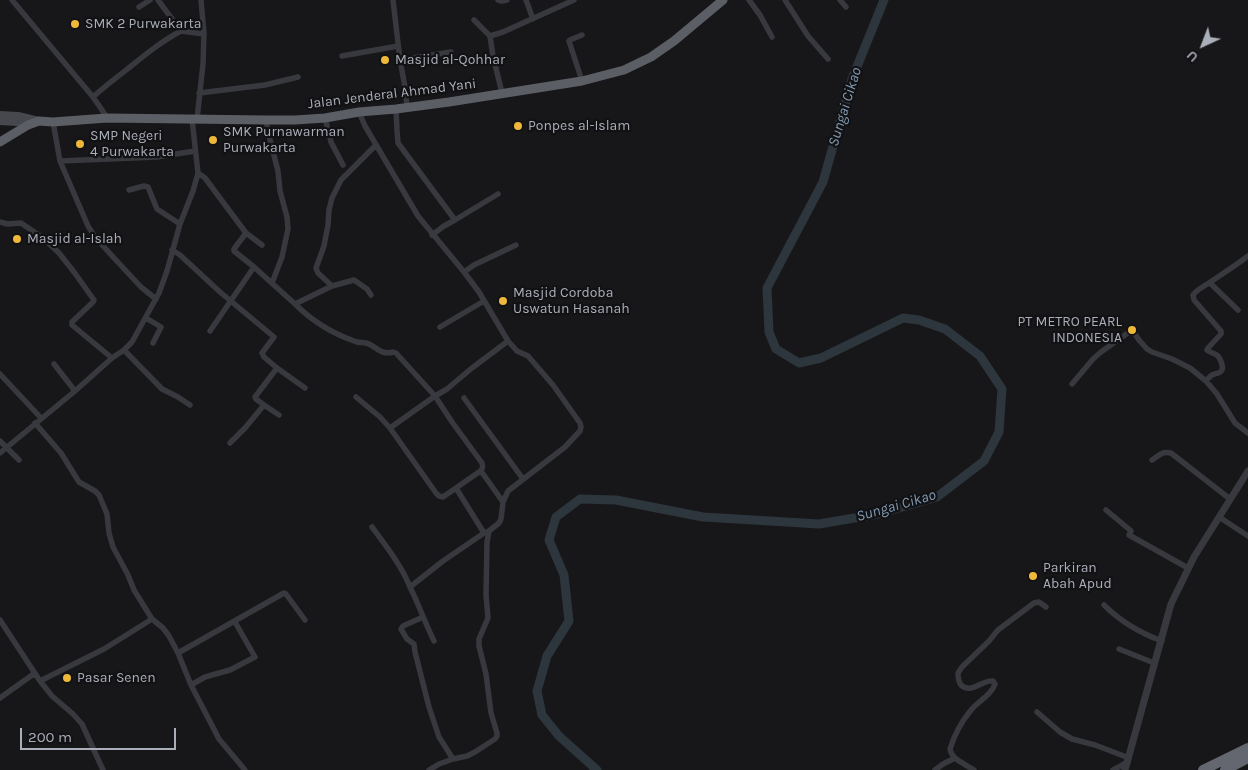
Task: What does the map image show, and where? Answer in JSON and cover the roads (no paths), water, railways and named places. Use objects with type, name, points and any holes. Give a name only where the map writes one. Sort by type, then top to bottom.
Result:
[{"type":"highway","name":"Jalan Jenderal Ahmad Yani","points":[[28,125],[39,121],[53,122],[107,118],[294,120],[325,118],[359,112],[396,109],[407,104],[449,102],[582,81],[624,70],[652,58],[724,0]]},
{"type":"highway","points":[[0,142],[28,125]]},
{"type":"highway","points":[[1203,770],[1248,748]]},
{"type":"highway","points":[[1225,770],[1248,758]]},
{"type":"main road","name":"Jalan Jenderal Ahmad Yani","points":[[0,115],[18,116],[39,121]]},
{"type":"main road","name":"Jalan Jenderal Ahmad Yani","points":[[0,121],[28,125]]},
{"type":"street","points":[[12,0],[93,97],[107,118]]},
{"type":"street","points":[[139,7],[150,0]]},
{"type":"street","points":[[158,0],[181,31]]},
{"type":"street","points":[[0,452],[132,342],[163,284],[180,224],[198,173],[195,151],[195,119],[203,64],[204,34],[201,0]]},
{"type":"street","points":[[393,0],[407,104]]},
{"type":"street","points":[[498,0],[502,2],[506,0]]},
{"type":"street","points":[[526,0],[533,19]]},
{"type":"street","points":[[490,36],[574,0]]},
{"type":"street","points":[[749,0],[772,37]]},
{"type":"street","points":[[785,0],[808,36],[828,59]]},
{"type":"street","points":[[840,0],[846,7]]},
{"type":"street","points":[[474,20],[490,36],[502,93]]},
{"type":"street","points":[[93,97],[147,53],[181,31],[204,34]]},
{"type":"street","points":[[582,35],[569,41],[582,81]]},
{"type":"street","points":[[342,56],[398,46]]},
{"type":"street","points":[[400,60],[451,52]]},
{"type":"street","points":[[199,93],[265,84],[298,77]]},
{"type":"street","points":[[396,109],[398,143],[455,220]]},
{"type":"street","points":[[359,112],[365,126],[414,210],[432,235],[464,272],[508,341],[517,351],[528,356],[553,384],[573,411],[581,427],[580,432],[565,447],[508,491],[503,502],[499,523],[410,586]]},
{"type":"street","points":[[325,118],[331,142],[343,166]]},
{"type":"street","points":[[266,120],[278,171],[288,229],[282,257],[272,283]]},
{"type":"street","points":[[53,122],[60,161],[88,226],[95,237],[141,287],[156,299]]},
{"type":"street","points":[[332,286],[318,273],[316,268],[324,246],[332,198],[341,180],[376,145]]},
{"type":"street","points":[[60,161],[149,158],[195,151]]},
{"type":"street","points":[[198,173],[205,178],[246,232],[262,245]]},
{"type":"street","points":[[130,190],[144,186],[148,187],[156,209],[180,224]]},
{"type":"street","points":[[432,235],[498,194]]},
{"type":"street","points":[[0,222],[21,224],[43,238],[59,253],[94,300],[72,322],[72,325],[112,358]]},
{"type":"street","points":[[246,232],[234,250],[313,321],[332,332],[359,343],[369,344],[383,352],[396,353],[435,396],[482,463],[481,470],[443,497],[439,496],[390,428],[356,397]]},
{"type":"street","points":[[464,272],[474,265],[516,245]]},
{"type":"street","points":[[172,250],[274,336],[262,354],[305,388]]},
{"type":"street","points":[[1206,381],[1212,374],[1219,373],[1222,370],[1221,362],[1217,356],[1209,353],[1207,350],[1221,332],[1194,300],[1192,295],[1248,256]]},
{"type":"street","points":[[210,330],[254,267]]},
{"type":"street","points":[[294,304],[332,286],[356,280],[367,288],[371,295]]},
{"type":"street","points":[[1210,283],[1238,310]]},
{"type":"street","points":[[440,327],[484,301]]},
{"type":"street","points":[[146,318],[161,327],[153,343]]},
{"type":"street","points":[[1072,384],[1093,359],[1132,330],[1147,349],[1190,368],[1206,381],[1218,394],[1235,423],[1248,433]]},
{"type":"street","points":[[390,428],[447,389],[508,341]]},
{"type":"street","points":[[124,350],[162,389],[190,405]]},
{"type":"street","points":[[54,364],[75,391]]},
{"type":"street","points":[[278,368],[255,397],[256,400],[279,415]]},
{"type":"street","points":[[0,374],[41,418]]},
{"type":"street","points":[[464,398],[523,479]]},
{"type":"street","points":[[230,443],[264,405]]},
{"type":"street","points":[[35,423],[61,453],[79,482],[95,491],[98,495],[107,514],[113,547],[134,590],[152,619],[169,636],[191,685],[219,739],[245,770]]},
{"type":"street","points":[[0,441],[19,460]]},
{"type":"street","points":[[1152,460],[1162,453],[1171,453],[1230,499]]},
{"type":"street","points":[[481,470],[503,502]]},
{"type":"street","points":[[1125,770],[1171,604],[1188,568],[1248,471]]},
{"type":"street","points":[[429,770],[440,764],[475,752],[498,735],[479,646],[479,639],[488,618],[486,595],[487,532],[456,488]]},
{"type":"street","points":[[1106,510],[1130,530],[1130,535],[1188,568]]},
{"type":"street","points":[[1219,516],[1248,536]]},
{"type":"street","points":[[372,527],[388,548],[410,586],[434,641]]},
{"type":"street","points":[[178,653],[284,593],[305,620]]},
{"type":"street","points":[[974,770],[955,758],[950,753],[950,749],[958,730],[971,710],[992,690],[995,684],[993,681],[988,680],[972,688],[965,688],[958,680],[958,673],[998,630],[1012,619],[1036,602],[1042,603],[1046,607]]},
{"type":"street","points":[[1104,605],[1124,623],[1162,641]]},
{"type":"street","points":[[423,617],[403,626],[401,629],[407,639],[414,644],[414,652],[429,707],[440,736],[453,759]]},
{"type":"street","points":[[40,681],[104,649],[152,619]]},
{"type":"street","points":[[0,620],[40,681],[52,696],[82,724],[103,770]]},
{"type":"street","points":[[191,685],[205,676],[230,670],[255,657],[235,622]]},
{"type":"street","points":[[1119,649],[1154,663]]},
{"type":"street","points":[[0,698],[35,673]]},
{"type":"street","points":[[1037,712],[1060,732],[1072,739],[1094,745],[1128,760]]},
{"type":"street","points":[[935,770],[942,764],[955,758]]},
{"type":"street","points":[[1113,770],[1128,760]]},
{"type":"waterway","name":"Sungai Cikao","points":[[597,770],[559,736],[542,715],[537,691],[547,656],[569,621],[564,575],[549,540],[556,517],[580,499],[616,500],[703,517],[819,524],[878,514],[937,497],[984,461],[999,432],[1002,389],[980,356],[945,329],[919,320],[903,318],[821,358],[799,363],[776,349],[769,332],[767,288],[823,182],[852,79],[884,0]]},
{"type":"place","name":"SMK 2 Purwakarta","points":[[75,24]]},
{"type":"place","name":"Masjid al-Qohhar","points":[[385,60]]},
{"type":"place","name":"Ponpes al-Islam","points":[[518,126]]},
{"type":"place","name":"SMK Purnawarman Purwakarta","points":[[213,140]]},
{"type":"place","name":"SMP Negeri 4 Purwakarta","points":[[80,144]]},
{"type":"place","name":"Masjid al-Islah","points":[[17,239]]},
{"type":"place","name":"Masjid Cordoba Uswatun Hasanah","points":[[503,301]]},
{"type":"place","name":"PT METRO PEARL INDONESIA","points":[[1132,330]]},
{"type":"place","name":"Parkiran Abah Apud","points":[[1033,576]]},
{"type":"place","name":"Pasar Senen","points":[[67,678]]}]
